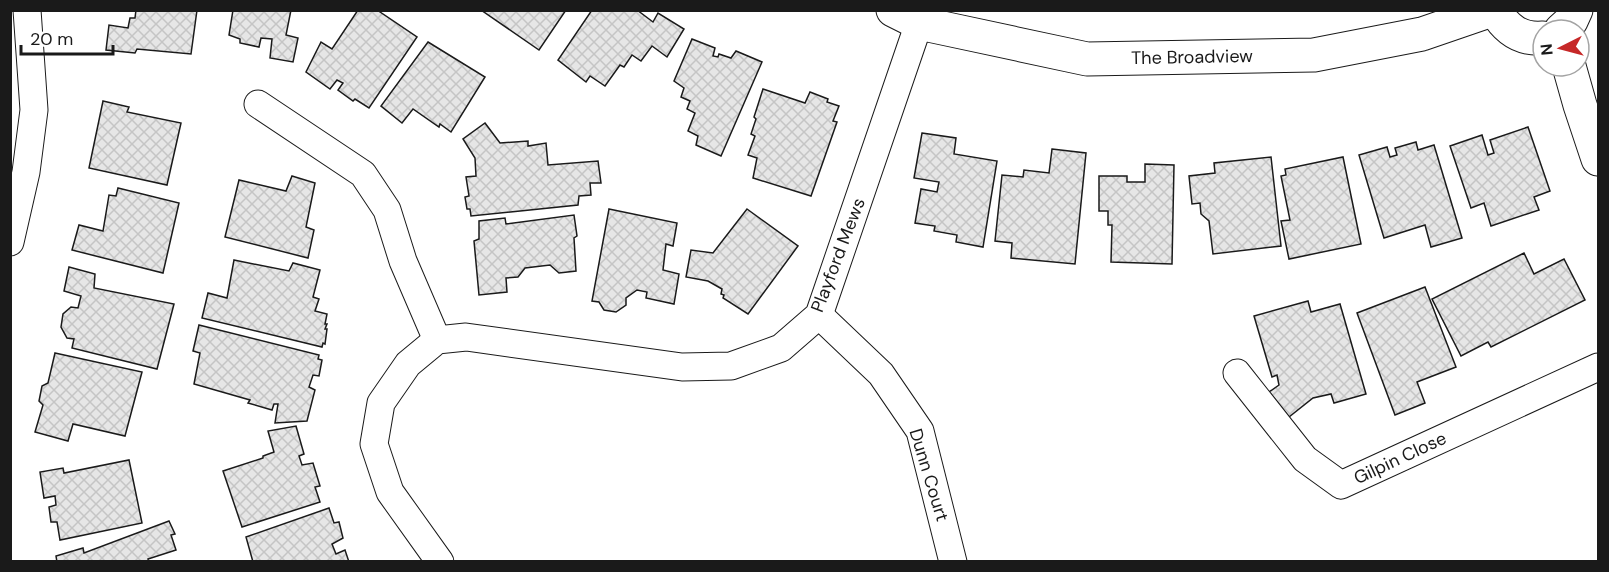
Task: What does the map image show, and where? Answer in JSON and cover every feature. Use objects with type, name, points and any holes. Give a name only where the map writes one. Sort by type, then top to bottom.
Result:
[{"type":"street","points":[[10,242],[26,172],[22,110],[27,10]]},
{"type":"street","points":[[1493,10],[1502,23],[1520,35],[1531,38]]},
{"type":"street","name":"The Broadview","points":[[906,17],[1087,59],[1314,55],[1422,34],[1493,10]]},
{"type":"street","name":"Playford Mews","points":[[437,340],[466,337],[682,367],[730,366],[781,348],[819,315],[906,17]]},
{"type":"street","points":[[1572,78],[1599,159]]},
{"type":"street","points":[[258,104],[363,174],[387,210],[403,261],[437,340],[408,364],[381,403],[374,444],[390,492],[440,561]]},
{"type":"street","name":"Dunn Court","points":[[819,315],[881,374],[920,431],[953,561]]},
{"type":"street","name":"Gilpin Close","points":[[1238,373],[1305,459],[1341,485],[1599,368]]},
{"type":"building","points":[[136,10],[197,10],[191,54],[137,49],[135,53],[106,50],[109,25],[128,28],[130,18],[135,18]]},
{"type":"building","points":[[233,10],[291,10],[286,35],[298,38],[293,62],[270,58],[272,39],[261,38],[259,47],[240,43],[240,39],[229,35]]},
{"type":"building","points":[[358,10],[377,10],[417,37],[369,108],[355,99],[353,101],[338,90],[343,83],[337,80],[330,89],[306,72],[321,42],[332,49]]},
{"type":"building","points":[[481,10],[566,10],[539,50]]},
{"type":"building","points":[[592,10],[637,10],[653,22],[658,13],[684,29],[667,57],[652,46],[641,61],[632,55],[624,67],[620,65],[605,86],[590,76],[586,82],[558,60]]},
{"type":"building","points":[[692,39],[715,48],[713,56],[718,57],[719,54],[731,58],[736,51],[762,62],[721,156],[696,145],[698,136],[688,131],[695,113],[687,109],[690,101],[681,97],[684,88],[674,81]]},
{"type":"building","points":[[428,42],[485,77],[451,132],[440,124],[439,127],[413,109],[402,123],[381,106]]},
{"type":"building","points":[[763,89],[805,103],[810,92],[839,106],[833,121],[837,122],[811,196],[753,178],[757,158],[748,155],[755,136],[751,134]]},
{"type":"building","points":[[103,101],[129,107],[127,112],[181,123],[167,185],[89,168]]},
{"type":"building","points":[[485,123],[500,143],[528,141],[528,146],[546,143],[548,165],[598,161],[601,183],[590,183],[591,195],[579,196],[578,205],[471,216],[465,197],[469,196],[466,177],[476,176],[475,158],[463,139]]},
{"type":"building","points":[[1528,127],[1550,191],[1534,197],[1539,210],[1491,226],[1484,203],[1471,208],[1450,146],[1482,135],[1488,155],[1494,153],[1490,140]]},
{"type":"building","points":[[922,133],[956,138],[954,154],[997,161],[983,247],[956,242],[957,235],[934,231],[935,226],[915,223],[921,189],[937,192],[939,182],[914,178]]},
{"type":"building","points":[[1416,142],[1418,150],[1434,145],[1462,238],[1431,247],[1425,225],[1384,238],[1359,155],[1387,147],[1390,157],[1397,155],[1395,148]]},
{"type":"building","points":[[1052,149],[1086,153],[1075,264],[1011,258],[1012,243],[995,241],[1002,175],[1023,177],[1024,170],[1049,173]]},
{"type":"building","points":[[1271,157],[1281,246],[1213,254],[1209,221],[1201,214],[1200,203],[1192,204],[1189,176],[1215,173],[1214,163]]},
{"type":"building","points":[[1343,157],[1361,244],[1289,259],[1281,221],[1290,220],[1281,176],[1286,175],[1285,169]]},
{"type":"building","points":[[1145,164],[1174,165],[1172,264],[1111,262],[1112,225],[1108,225],[1108,211],[1099,211],[1099,176],[1127,176],[1127,182],[1145,182]]},
{"type":"building","points":[[292,176],[315,183],[306,227],[314,230],[308,258],[225,237],[239,180],[286,191]]},
{"type":"building","points":[[118,188],[179,203],[163,273],[72,250],[79,225],[103,231],[109,195],[116,196]]},
{"type":"building","points":[[609,209],[677,223],[673,246],[666,244],[663,270],[679,274],[674,304],[646,298],[647,292],[637,290],[626,298],[626,305],[616,312],[604,310],[599,302],[592,301]]},
{"type":"building","points":[[747,209],[798,246],[748,314],[723,298],[722,289],[708,281],[686,277],[691,250],[713,253]]},
{"type":"building","points":[[574,215],[577,236],[574,238],[576,271],[559,273],[550,265],[525,268],[518,277],[506,278],[507,292],[479,295],[474,241],[479,239],[479,221],[505,218],[506,224]]},
{"type":"building","points":[[1524,253],[1534,274],[1564,259],[1585,300],[1491,347],[1488,342],[1461,356],[1432,299]]},
{"type":"building","points":[[234,260],[289,271],[293,263],[320,270],[313,297],[319,299],[315,311],[327,314],[325,344],[323,343],[322,347],[202,318],[208,293],[227,298]]},
{"type":"building","points":[[69,267],[95,274],[94,288],[174,304],[157,369],[72,348],[74,339],[67,338],[61,327],[63,314],[71,307],[78,308],[81,296],[64,291]]},
{"type":"building","points":[[1425,287],[1456,367],[1417,382],[1425,403],[1395,415],[1357,313]]},
{"type":"building","points":[[1308,301],[1311,312],[1340,304],[1366,394],[1334,403],[1331,394],[1313,398],[1289,417],[1269,392],[1279,385],[1277,375],[1272,377],[1254,316]]},
{"type":"building","points":[[199,325],[319,355],[318,359],[322,360],[319,376],[313,375],[309,387],[315,390],[307,421],[275,423],[278,404],[274,404],[272,410],[248,403],[250,400],[194,384],[200,353],[193,351]]},
{"type":"building","points":[[55,353],[142,372],[125,436],[73,424],[68,441],[35,432],[43,405],[39,401],[42,386],[48,383]]},
{"type":"building","points":[[296,426],[304,454],[299,456],[302,465],[313,463],[320,486],[315,487],[320,502],[242,527],[223,471],[274,452],[268,431]]},
{"type":"building","points":[[129,460],[142,523],[60,540],[57,522],[51,522],[49,507],[56,505],[55,496],[44,498],[40,472],[63,468],[64,473]]},
{"type":"building","points":[[329,508],[334,523],[339,522],[343,538],[332,544],[336,554],[345,550],[349,562],[253,562],[246,537]]},
{"type":"building","points":[[169,521],[175,534],[171,535],[176,550],[148,559],[149,562],[57,562],[56,556],[83,548],[84,553]]}]
